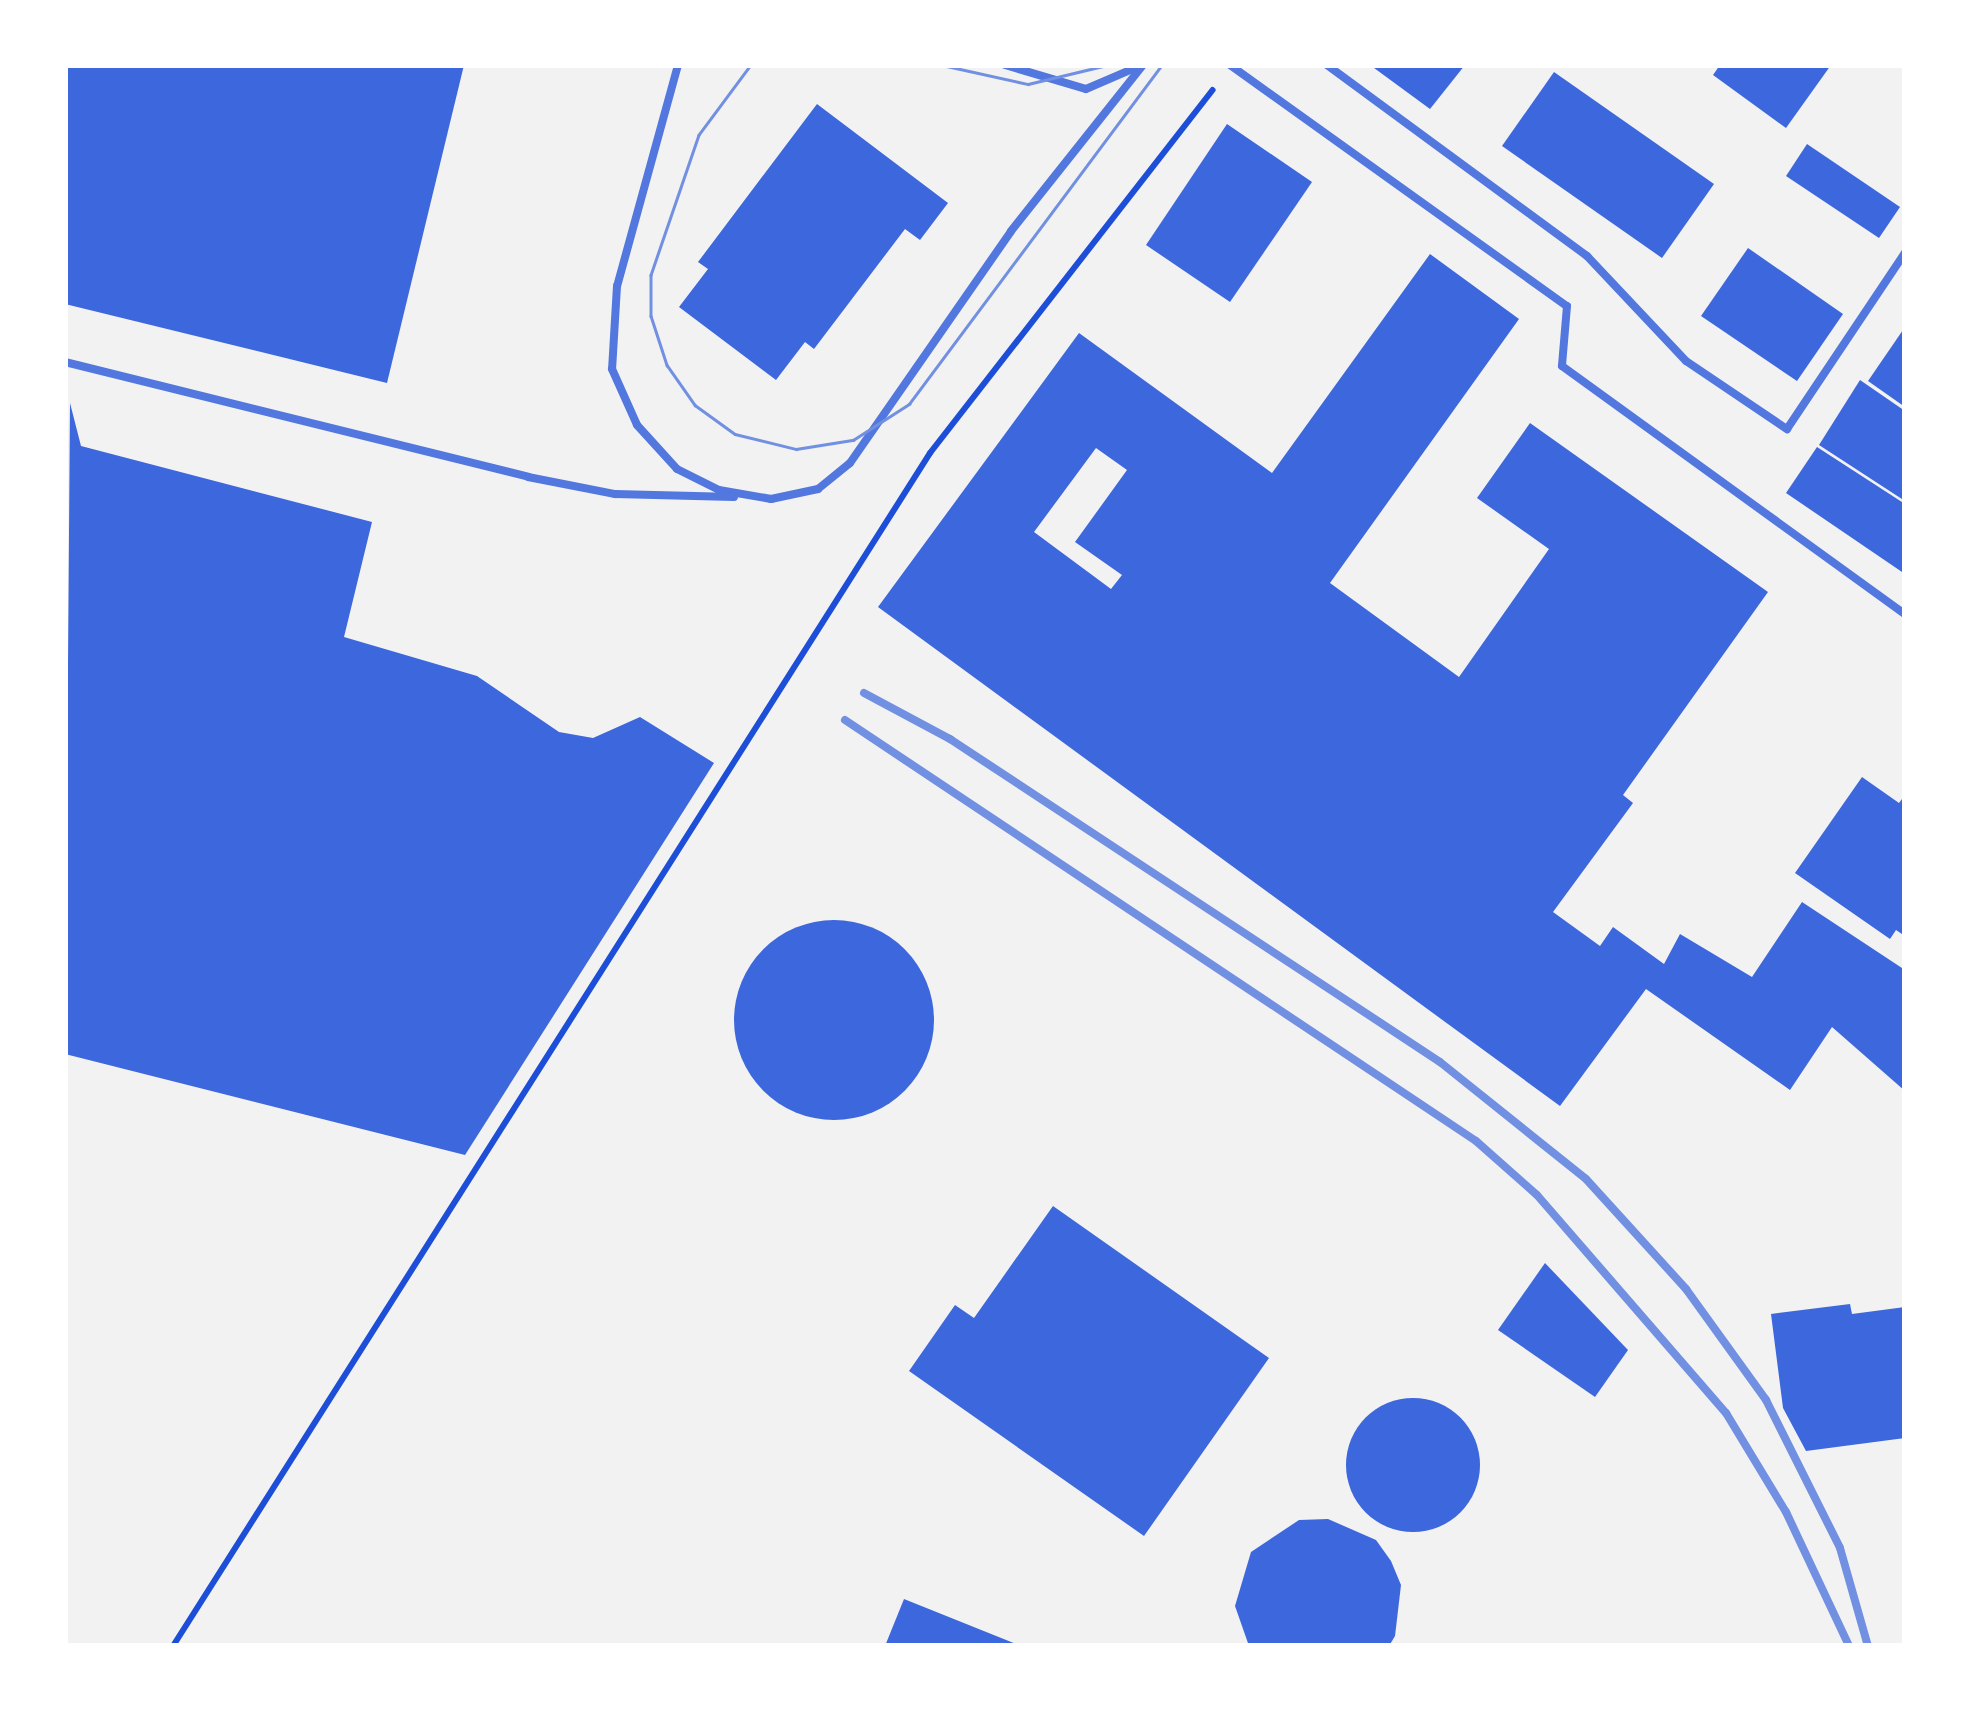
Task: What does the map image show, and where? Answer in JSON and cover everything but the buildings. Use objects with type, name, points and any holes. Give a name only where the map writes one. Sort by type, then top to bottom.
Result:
[{"type":"lane","points":[[678,65],[608,347],[621,394],[653,445],[698,481],[744,496]]},
{"type":"lane","points":[[1005,65],[1086,90],[1142,65]]},
{"type":"lane","points":[[65,362],[580,488],[679,500],[803,495],[850,464],[1012,231],[1142,65]]},
{"type":"lane","points":[[1327,65],[1587,256],[1686,360],[1787,429],[1905,253]]},
{"type":"lane","points":[[1231,66],[1567,306],[1562,366],[1905,614]]},
{"type":"path","points":[[173,1646],[930,453],[1231,66]]},
{"type":"tram line","points":[[751,65],[699,135],[651,275],[651,316],[667,365],[695,405],[735,434],[796,449],[853,440],[909,404],[1162,65]]},
{"type":"tram line","points":[[942,65],[1028,84],[1107,65]]},
{"type":"railway","points":[[864,693],[950,739],[1440,1062],[1586,1179],[1686,1289],[1766,1400],[1840,1548],[1868,1646]]},
{"type":"railway","points":[[845,720],[1476,1141],[1537,1195],[1726,1413],[1786,1512],[1849,1646]]}]
